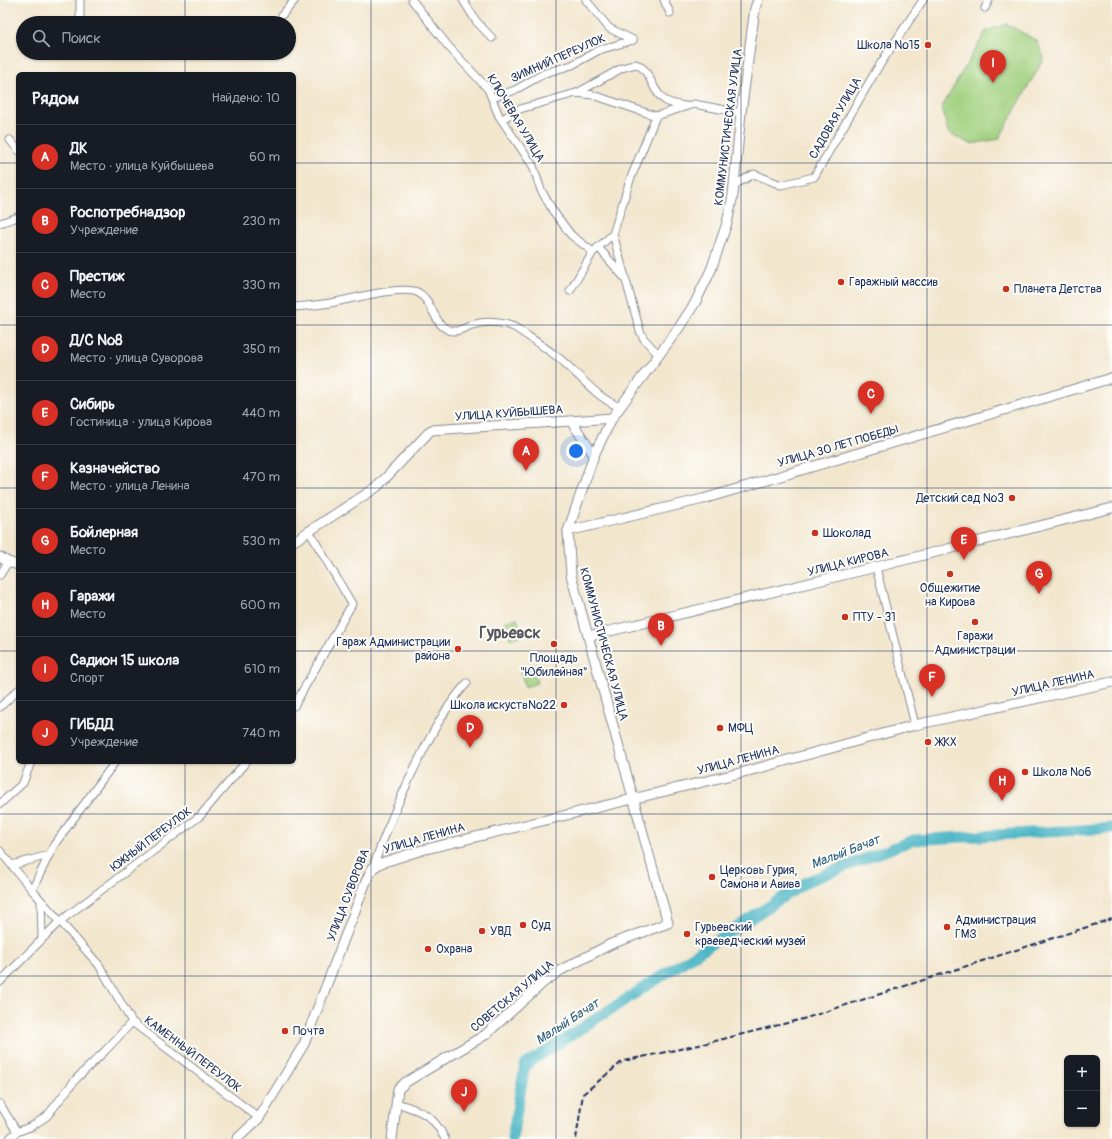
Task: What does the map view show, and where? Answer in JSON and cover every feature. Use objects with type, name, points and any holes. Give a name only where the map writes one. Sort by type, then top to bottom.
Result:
[{"type":"street","points":[[80,0],[80,16]]},
{"type":"street","points":[[282,15],[295,0]]},
{"type":"street","name":"КЛЮЧЕВАЯ УЛИЦА","points":[[412,0],[448,46],[488,89],[502,119],[533,166],[544,196],[562,225],[580,243],[596,249],[624,277]]},
{"type":"street","points":[[463,0],[476,21],[492,38]]},
{"type":"street","name":"ЗИМНИЙ ПЕРЕУЛОК","points":[[492,98],[515,90],[545,74],[572,65],[599,50],[634,40],[609,28],[586,0]]},
{"type":"street","points":[[664,0],[670,13]]},
{"type":"street","name":"КОММУНИСТИЧЕСКАЯ УЛИЦА","points":[[668,923],[571,575],[568,531],[594,455],[612,418],[659,355],[695,303],[711,270],[727,222],[734,185],[741,113],[755,8],[758,0]]},
{"type":"street","name":"САДОВАЯ УЛИЦА","points":[[734,185],[754,174],[781,184],[814,177],[877,69],[923,0]]},
{"type":"street","points":[[985,8],[989,0]]},
{"type":"street","points":[[502,119],[520,109],[576,93],[622,68],[636,64],[644,68],[653,86],[663,98],[672,103],[686,106]]},
{"type":"street","points":[[576,93],[593,95],[656,116],[686,106],[699,104],[741,113]]},
{"type":"street","points":[[570,291],[596,249],[613,234],[630,180],[656,116]]},
{"type":"street","points":[[10,140],[16,148]]},
{"type":"street","points":[[0,223],[16,218]]},
{"type":"street","points":[[613,234],[624,277],[642,335],[659,355]]},
{"type":"street","points":[[296,307],[331,303],[366,295],[414,291],[424,297],[442,326],[448,329],[454,331],[485,322],[498,323],[518,329],[559,358],[611,404],[620,407]]},
{"type":"street","name":"УЛИЦА 30 ЛЕТ ПОБЕДЫ","points":[[568,531],[703,499],[1112,378]]},
{"type":"street","points":[[571,421],[612,418]]},
{"type":"street","name":"УЛИЦА КУЙБЫШЕВА","points":[[309,531],[377,487],[431,430],[571,421],[594,455]]},
{"type":"street","name":"УЛИЦА КИРОВА","points":[[589,636],[876,567],[1112,508]]},
{"type":"street","points":[[296,540],[309,531],[352,604],[296,702]]},
{"type":"street","points":[[0,557],[16,564]]},
{"type":"street","points":[[0,575],[8,562]]},
{"type":"street","points":[[876,567],[915,724]]},
{"type":"street","name":"УЛИЦА ЛЕНИНА","points":[[373,868],[390,859],[422,850],[748,771],[915,724],[1112,682]]},
{"type":"street","name":"УЛИЦА СУВОРОВА","points":[[237,1139],[260,1118],[304,1044],[363,889],[373,868],[398,804],[426,745],[456,695],[467,683]]},
{"type":"street","points":[[0,707],[16,692]]},
{"type":"street","points":[[0,804],[23,783],[30,764]]},
{"type":"street","points":[[32,890],[49,855],[114,764]]},
{"type":"street","name":"ЮЖНЫЙ ПЕРЕУЛОК","points":[[0,982],[59,922],[200,816],[244,764]]},
{"type":"street","name":"КАМЕННЫЙ ПЕРЕУЛОК","points":[[0,851],[59,922],[99,965],[132,1022],[260,1118]]},
{"type":"street","points":[[12,865],[49,855]]},
{"type":"street","points":[[41,901],[42,938]]},
{"type":"street","name":"СОВЕТСКАЯ УЛИЦА","points":[[396,1104],[398,1089],[406,1082],[485,1035],[544,982],[561,970],[611,944],[668,923]]},
{"type":"street","points":[[9,1139],[16,1132],[32,1126],[47,1116],[76,1079],[132,1022]]},
{"type":"street","points":[[0,1104],[16,1132]]},
{"type":"street","points":[[392,1139],[396,1104],[422,1111],[432,1118],[438,1125],[445,1139]]},
{"type":"green space","points":[[1007,24],[1037,41],[1044,58],[999,139],[971,144],[948,133],[942,107],[986,31]]},
{"type":"green space","points":[[517,618],[522,635],[510,639],[505,622]]},
{"type":"green space","points":[[532,666],[537,683],[525,687],[520,670]]},
{"type":"waterway","name":"Малый Бачат","points":[[512,1139],[525,1065],[808,881],[913,840],[1112,828]]},
{"type":"railway","points":[[576,1139],[583,1094],[623,1061],[699,1045],[803,1019],[1112,919]]},
{"type":"place","name":"Школа №15","points":[[928,45]]},
{"type":"place","name":"Садион 15 школа","points":[[993,83]]},
{"type":"place","name":"Гаражный массив","points":[[841,282]]},
{"type":"place","name":"Планета Детства","points":[[1006,289]]},
{"type":"place","name":"Престиж","points":[[871,414]]},
{"type":"place","name":"ДК","points":[[526,471]]},
{"type":"place","name":"Детский сад №3","points":[[1012,498]]},
{"type":"place","name":"Шоколад","points":[[815,533]]},
{"type":"place","name":"Сибирь","points":[[964,560]]},
{"type":"place","name":"Общежитие на Кирова","points":[[950,574]]},
{"type":"place","name":"Бойлерная","points":[[1039,594]]},
{"type":"place","name":"ПТУ - 31","points":[[845,617]]},
{"type":"place","name":"Гаражи Администрации","points":[[975,622]]},
{"type":"place","name":"Площадь \"Юбилейная\"","points":[[554,644]]},
{"type":"place","name":"Роспотребнадзор","points":[[661,646]]},
{"type":"place","name":"Гараж Администрации района","points":[[458,649]]},
{"type":"place","name":"Казначейство","points":[[932,697]]},
{"type":"place","name":"Школа искуств№22","points":[[564,705]]},
{"type":"place","name":"МФЦ","points":[[720,728]]},
{"type":"place","name":"ЖКХ","points":[[928,742]]},
{"type":"place","name":"Д/С №8","points":[[470,748]]},
{"type":"place","name":"Школа №6","points":[[1025,772]]},
{"type":"place","name":"Гаражи","points":[[1002,801]]},
{"type":"place","name":"Церковь Гурия, Самона и Авива","points":[[712,877]]},
{"type":"place","name":"Суд","points":[[523,925]]},
{"type":"place","name":"Администрация ГМЗ","points":[[947,927]]},
{"type":"place","name":"УВД","points":[[482,931]]},
{"type":"place","name":"Гурьевский краеведческий музей","points":[[687,934]]},
{"type":"place","name":"Охрана","points":[[428,949]]},
{"type":"place","name":"Почта","points":[[285,1031]]},
{"type":"place","name":"ГИБДД","points":[[464,1112]]},
{"type":"district","name":"Гурьевск","points":[[510,632]]}]
